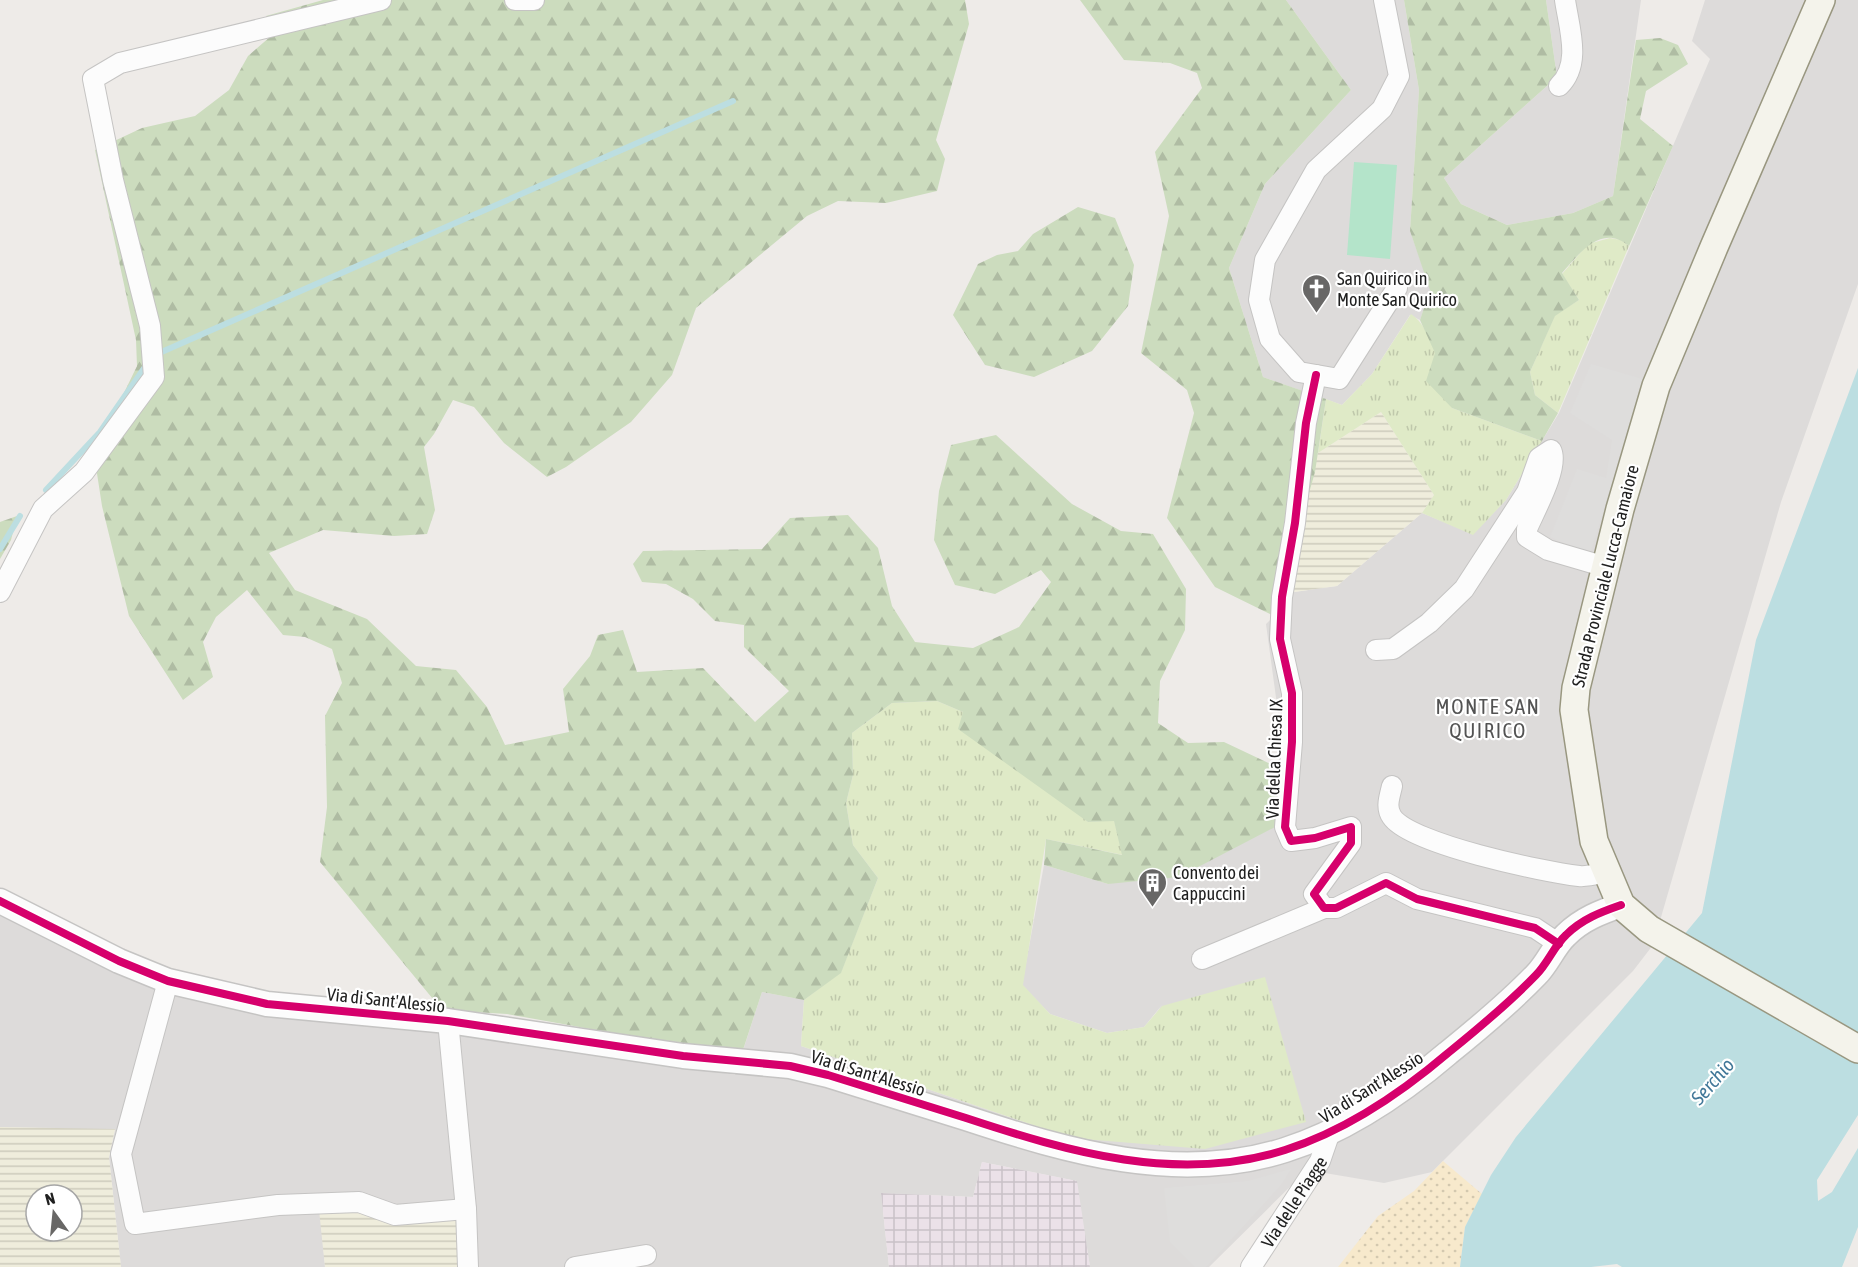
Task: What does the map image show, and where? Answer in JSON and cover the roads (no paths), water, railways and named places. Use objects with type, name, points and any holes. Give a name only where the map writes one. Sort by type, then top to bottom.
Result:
[{"type":"main road","name":"Strada Provinciale Lucca-Camaiore","points":[[1821,0],[1656,386],[1630,471],[1576,688],[1574,710],[1594,841],[1622,905],[1638,921],[1665,938],[1858,1048]]},
{"type":"street","points":[[0,592],[43,509],[84,472],[154,377],[150,327],[113,180],[93,79],[120,63],[381,0]]},
{"type":"street","points":[[515,0],[534,0]]},
{"type":"street","points":[[1384,0],[1399,76],[1382,109],[1316,170],[1265,260],[1259,300],[1270,339],[1299,372],[1339,380],[1396,288]]},
{"type":"street","points":[[1559,86],[1569,75],[1573,59],[1564,0]]},
{"type":"street","name":"Via della Chiesa IX","points":[[1316,375],[1306,423],[1287,561],[1280,639],[1292,693],[1292,742],[1285,827],[1291,841],[1315,838],[1351,827],[1352,843],[1314,894],[1324,908]]},
{"type":"street","points":[[1376,650],[1393,649],[1429,623],[1464,589],[1527,492],[1539,458],[1544,452],[1551,450],[1554,456],[1552,468],[1527,529],[1527,537],[1548,550],[1606,567]]},
{"type":"street","points":[[1392,786],[1388,810],[1393,819],[1415,833],[1475,854],[1522,865],[1581,877],[1606,872]]},
{"type":"street","points":[[1202,959],[1324,908],[1336,908],[1386,883],[1417,899],[1534,928],[1559,944]]},
{"type":"street","name":"Via di Sant'Alessio","points":[[0,901],[119,961],[168,981],[267,1004],[448,1021],[683,1056],[790,1066],[828,1075],[1056,1147],[1148,1164],[1190,1164],[1238,1160],[1284,1150],[1330,1132],[1418,1078],[1522,989],[1539,972],[1566,935],[1590,916],[1622,905]]},
{"type":"street","points":[[168,981],[121,1154],[135,1224],[278,1205],[358,1202],[395,1215],[466,1209]]},
{"type":"street","points":[[448,1021],[466,1209],[468,1267]]},
{"type":"street","name":"Via delle Piagge","points":[[1251,1267],[1315,1169],[1330,1132]]},
{"type":"street","points":[[575,1267],[646,1256]]},
{"type":"water","name":"Serchio","points":[[1858,368],[1858,1115],[1817,1180],[1818,1201],[1832,1192],[1858,1148],[1858,1227],[1842,1267],[1622,1267],[1617,1264],[1591,1267],[1460,1267],[1465,1227],[1491,1175],[1516,1137],[1702,913],[1756,640]]},
{"type":"waterway","points":[[157,354],[733,101]]},
{"type":"waterway","points":[[46,490],[100,432],[147,364]]},
{"type":"waterway","points":[[0,549],[20,516]]},
{"type":"place","name":"San Quirico in Monte San Quirico","points":[[1316,314]]},
{"type":"place","name":"Convento dei Cappuccini","points":[[1152,908]]},
{"type":"district","name":"MONTE SAN QUIRICO","points":[[1488,718]]}]
